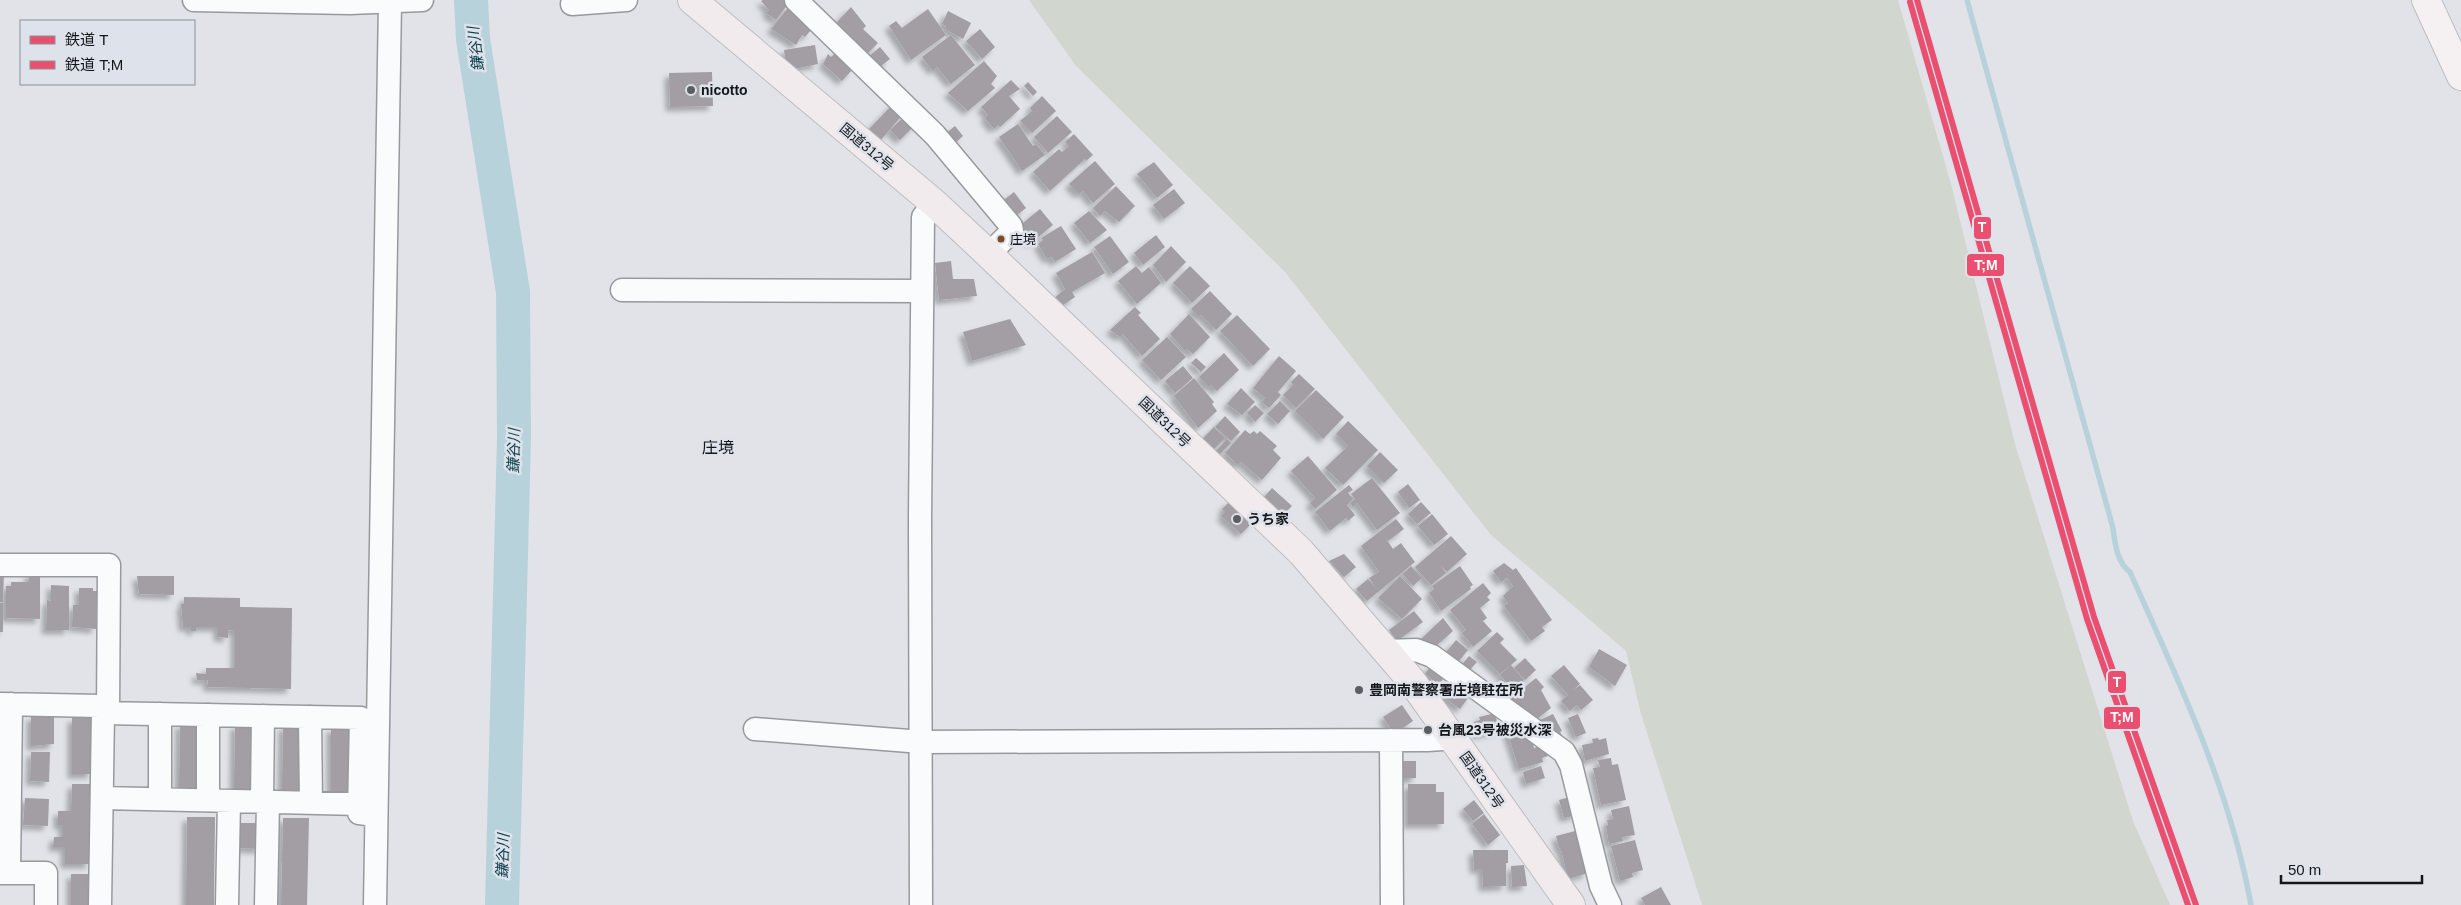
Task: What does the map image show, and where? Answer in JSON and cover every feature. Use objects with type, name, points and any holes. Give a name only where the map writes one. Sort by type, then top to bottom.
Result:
[{"type":"highway","name":"国道312号","points":[[692,0],[934,203],[1301,552],[1411,680],[1571,905]]},
{"type":"main road","points":[[2426,0],[2461,76]]},
{"type":"street","points":[[194,0],[390,2],[422,0]]},
{"type":"street","points":[[572,4],[626,0]]},
{"type":"street","points":[[796,0],[935,135],[1011,226],[1012,231],[989,254]]},
{"type":"street","points":[[367,809],[390,2]]},
{"type":"street","points":[[921,905],[920,507],[923,217],[934,203]]},
{"type":"street","points":[[622,290],[922,291]]},
{"type":"street","points":[[0,565],[109,566],[100,905]]},
{"type":"street","points":[[1385,651],[1416,650],[1432,656],[1564,752],[1571,765],[1601,886],[1610,905]]},
{"type":"street","points":[[1411,680],[1432,656]]},
{"type":"street","points":[[46,905],[46,873],[5,873],[5,704],[100,706],[105,713]]},
{"type":"street","points":[[105,713],[360,718],[375,905]]},
{"type":"street","points":[[160,714],[160,799]]},
{"type":"street","points":[[208,715],[227,905]]},
{"type":"street","points":[[262,716],[266,905]]},
{"type":"street","points":[[310,717],[310,803]]},
{"type":"street","points":[[755,729],[922,742],[1442,740],[1449,734]]},
{"type":"street","points":[[1391,740],[1392,905]]},
{"type":"street","points":[[102,798],[265,801],[310,803],[367,809]]},
{"type":"shaded area","points":[[1029,0],[1898,0],[1951,184],[2015,444],[2133,821],[2170,905],[1702,905],[1641,714],[1626,651],[1491,535],[1285,272],[1076,66]]},
{"type":"building","points":[[786,0],[789,3],[776,20],[766,13],[769,10],[761,1]]},
{"type":"building","points":[[790,5],[811,22],[807,27],[811,30],[805,37],[802,35],[796,45],[771,29]]},
{"type":"building","points":[[851,7],[866,26],[863,29],[878,43],[864,57],[836,29],[839,25],[837,22]]},
{"type":"building","points":[[928,9],[946,35],[911,60],[889,26],[896,21],[902,28]]},
{"type":"building","points":[[948,11],[971,23],[963,39],[945,29],[946,26],[942,24]]},
{"type":"building","points":[[980,29],[995,47],[982,59],[966,41]]},
{"type":"building","points":[[951,35],[975,65],[951,84],[937,67],[933,71],[922,57]]},
{"type":"building","points":[[815,45],[818,64],[794,69],[794,67],[789,67],[786,64],[784,50]]},
{"type":"building","points":[[880,47],[890,59],[877,69],[868,57]]},
{"type":"building","points":[[837,51],[853,69],[842,81],[823,64],[828,54],[831,57]]},
{"type":"building","points":[[984,61],[997,76],[991,84],[995,88],[968,111],[948,93]]},
{"type":"building","name":"nicotto","points":[[712,72],[713,106],[670,107],[669,73]]},
{"type":"building","points":[[1011,80],[1020,89],[1009,96],[1020,109],[1000,127],[998,125],[994,129],[985,118],[988,115],[981,107]]},
{"type":"building","points":[[1028,82],[1037,92],[1033,96],[1024,86]]},
{"type":"building","points":[[1042,96],[1056,111],[1032,133],[1020,121],[1032,111],[1030,108]]},
{"type":"building","points":[[895,102],[905,112],[880,141],[868,130]]},
{"type":"building","points":[[907,114],[917,123],[900,140],[890,130]]},
{"type":"building","points":[[1057,116],[1072,132],[1048,153],[1034,137]]},
{"type":"building","points":[[1018,124],[1033,146],[1036,144],[1045,155],[1022,171],[999,137]]},
{"type":"building","points":[[955,126],[963,136],[953,145],[945,134]]},
{"type":"building","points":[[1074,134],[1093,155],[1086,161],[1085,159],[1050,191],[1033,172],[1059,149],[1062,152],[1069,146],[1065,142]]},
{"type":"building","points":[[1095,161],[1115,184],[1093,203],[1083,191],[1079,194],[1069,184]]},
{"type":"building","points":[[1154,162],[1173,185],[1157,198],[1137,174]]},
{"type":"building","points":[[1116,186],[1135,206],[1119,222],[1105,211],[1100,216],[1093,208]]},
{"type":"building","points":[[1174,189],[1185,203],[1164,219],[1153,205]]},
{"type":"building","points":[[1014,192],[1026,208],[1012,219],[1000,203]]},
{"type":"building","points":[[1040,209],[1053,225],[1031,243],[1018,227]]},
{"type":"building","points":[[1089,211],[1107,230],[1090,243],[1074,223]]},
{"type":"building","points":[[1061,226],[1076,249],[1055,262],[1051,257],[1047,259],[1038,244],[1043,240],[1041,238]]},
{"type":"building","points":[[1156,235],[1165,247],[1143,265],[1134,253]]},
{"type":"building","points":[[1110,236],[1129,262],[1113,274],[1094,247]]},
{"type":"building","points":[[1171,246],[1186,262],[1166,282],[1153,265]]},
{"type":"building","points":[[1092,252],[1105,273],[1072,292],[1075,297],[1059,306],[1053,299],[1065,289],[1056,273]]},
{"type":"building","points":[[951,261],[953,279],[974,279],[977,296],[939,300],[935,263]]},
{"type":"building","points":[[1136,266],[1142,273],[1149,267],[1161,283],[1137,304],[1118,281]]},
{"type":"building","points":[[1190,266],[1210,286],[1192,303],[1173,283]]},
{"type":"building","points":[[1210,291],[1232,314],[1216,330],[1201,315],[1199,317],[1191,309]]},
{"type":"building","points":[[1135,307],[1141,313],[1138,315],[1160,339],[1142,356],[1123,334],[1120,337],[1110,330]]},
{"type":"building","points":[[1189,314],[1210,337],[1193,354],[1187,349],[1185,351],[1170,334]]},
{"type":"building","points":[[1237,315],[1270,349],[1253,366],[1220,331]]},
{"type":"building","points":[[1010,319],[1026,345],[972,361],[963,332]]},
{"type":"building","points":[[1167,337],[1186,357],[1161,380],[1142,360]]},
{"type":"building","points":[[1224,353],[1239,370],[1217,391],[1211,385],[1209,387],[1199,377]]},
{"type":"building","points":[[1279,356],[1296,371],[1278,392],[1281,395],[1269,408],[1262,402],[1265,398],[1253,388]]},
{"type":"building","points":[[1196,358],[1206,367],[1201,372],[1191,363]]},
{"type":"building","points":[[1183,366],[1193,378],[1175,393],[1165,381]]},
{"type":"building","points":[[1299,374],[1315,389],[1296,408],[1283,395],[1293,385],[1291,382]]},
{"type":"building","points":[[1194,378],[1214,402],[1212,404],[1217,411],[1198,428],[1174,396]]},
{"type":"building","points":[[1241,388],[1255,402],[1242,415],[1227,404]]},
{"type":"building","points":[[1316,390],[1344,417],[1323,439],[1295,411]]},
{"type":"building","points":[[1280,401],[1290,411],[1278,424],[1267,414]]},
{"type":"building","points":[[1255,405],[1264,413],[1255,422],[1247,413]]},
{"type":"building","points":[[1225,416],[1240,432],[1231,441],[1215,427]]},
{"type":"building","points":[[1348,421],[1378,450],[1343,485],[1325,468],[1348,446],[1336,434]]},
{"type":"building","points":[[1214,427],[1225,438],[1213,450],[1202,439]]},
{"type":"building","points":[[1245,430],[1250,434],[1254,431],[1257,434],[1260,431],[1277,446],[1273,450],[1281,458],[1262,480],[1241,462],[1238,465],[1225,453]]},
{"type":"building","points":[[1227,439],[1231,443],[1218,456],[1215,452]]},
{"type":"building","points":[[1380,452],[1398,470],[1384,483],[1367,466]]},
{"type":"building","points":[[1308,456],[1337,490],[1315,509],[1310,503],[1315,498],[1291,471]]},
{"type":"building","points":[[1372,478],[1400,513],[1377,530],[1357,503],[1353,507],[1350,503],[1355,499],[1351,494]]},
{"type":"building","points":[[1408,484],[1420,500],[1409,508],[1398,492]]},
{"type":"building","points":[[1349,485],[1353,490],[1348,493],[1353,499],[1347,505],[1355,515],[1348,521],[1346,518],[1330,531],[1315,512]]},
{"type":"building","points":[[1272,488],[1292,506],[1283,515],[1264,497]]},
{"type":"building","name":"うち家","points":[[1231,500],[1253,522],[1241,534],[1221,516],[1225,512],[1222,509]]},
{"type":"building","points":[[1421,502],[1431,513],[1417,524],[1408,514]]},
{"type":"building","points":[[1432,514],[1448,534],[1434,545],[1418,526]]},
{"type":"building","points":[[1396,519],[1404,529],[1388,541],[1383,534],[1393,549],[1401,543],[1415,562],[1367,601],[1356,589],[1368,579],[1376,588],[1369,578],[1379,572],[1361,546]]},
{"type":"building","points":[[1451,536],[1467,554],[1447,572],[1440,565],[1446,573],[1431,585],[1415,567]]},
{"type":"building","points":[[1344,554],[1356,567],[1344,577],[1329,561]]},
{"type":"building","points":[[1504,563],[1513,570],[1516,568],[1552,620],[1542,627],[1545,631],[1531,641],[1504,606],[1508,603],[1503,596],[1513,586],[1507,578],[1501,582],[1493,571]]},
{"type":"building","points":[[1411,566],[1422,578],[1413,586],[1403,574]]},
{"type":"building","points":[[1460,566],[1473,585],[1470,587],[1471,589],[1441,611],[1429,593],[1434,589],[1432,586]]},
{"type":"building","points":[[0,572],[4,572],[3,602],[0,602]]},
{"type":"building","points":[[29,573],[40,573],[40,619],[6,618],[6,586],[11,586],[11,582],[29,582]]},
{"type":"building","points":[[137,576],[174,576],[174,595],[139,594]]},
{"type":"building","points":[[1400,576],[1422,599],[1402,619],[1378,598]]},
{"type":"building","points":[[1483,583],[1491,593],[1487,597],[1490,600],[1480,608],[1487,618],[1483,621],[1492,631],[1473,647],[1462,633],[1466,630],[1450,610]]},
{"type":"building","points":[[51,585],[69,586],[69,630],[46,630],[47,600],[51,601]]},
{"type":"building","points":[[79,588],[93,588],[93,591],[97,591],[96,629],[72,627],[73,605],[79,605]]},
{"type":"building","points":[[184,597],[240,598],[240,607],[292,608],[291,689],[207,687],[208,680],[197,680],[196,673],[206,674],[206,668],[235,668],[235,631],[228,630],[228,638],[218,637],[218,627],[196,627],[196,631],[191,631],[191,627],[183,627],[181,604],[184,604]]},
{"type":"building","points":[[0,603],[3,603],[3,632],[0,632]]},
{"type":"building","points":[[1414,611],[1423,622],[1397,641],[1389,630]]},
{"type":"building","points":[[1443,618],[1453,631],[1435,647],[1419,641]]},
{"type":"building","points":[[1497,632],[1504,639],[1500,643],[1517,660],[1500,674],[1477,651]]},
{"type":"building","points":[[1456,640],[1468,650],[1455,666],[1443,656]]},
{"type":"building","points":[[1599,649],[1627,665],[1615,686],[1589,667]]},
{"type":"building","points":[[1469,656],[1477,662],[1466,674],[1459,668]]},
{"type":"building","points":[[1525,658],[1536,670],[1525,680],[1514,668]]},
{"type":"building","points":[[1432,664],[1446,674],[1439,685],[1425,674]]},
{"type":"building","points":[[1511,665],[1524,680],[1513,690],[1500,675]]},
{"type":"building","points":[[1564,665],[1580,684],[1573,690],[1580,685],[1593,700],[1581,710],[1577,705],[1570,711],[1561,701],[1568,695],[1551,676]]},
{"type":"building","points":[[1536,678],[1544,687],[1541,690],[1551,708],[1533,722],[1510,699]]},
{"type":"building","points":[[1449,679],[1471,694],[1460,709],[1439,694]]},
{"type":"building","points":[[1402,705],[1413,721],[1394,734],[1383,717]]},
{"type":"building","points":[[1495,713],[1499,730],[1477,735],[1474,722],[1480,720],[1479,717]]},
{"type":"building","points":[[46,714],[54,714],[54,744],[31,746],[31,716],[46,716]]},
{"type":"building","points":[[1553,714],[1562,731],[1560,732],[1563,737],[1558,740],[1552,729],[1547,733],[1540,720]]},
{"type":"building","points":[[1578,714],[1586,733],[1576,737],[1568,718]]},
{"type":"building","points":[[72,718],[92,718],[92,774],[72,774]]},
{"type":"building","points":[[180,724],[200,724],[199,788],[179,788]]},
{"type":"building","points":[[235,725],[253,725],[253,790],[234,790]]},
{"type":"building","points":[[283,726],[301,726],[300,791],[282,791]]},
{"type":"building","points":[[1512,726],[1530,734],[1534,748],[1544,745],[1548,756],[1542,758],[1543,762],[1519,769],[1506,728]]},
{"type":"building","points":[[350,727],[350,791],[331,791],[331,728]]},
{"type":"building","points":[[1598,738],[1599,740],[1606,738],[1609,754],[1585,761],[1582,745],[1593,743],[1592,739]]},
{"type":"building","points":[[31,752],[50,752],[49,782],[30,781]]},
{"type":"building","points":[[1611,758],[1612,765],[1618,764],[1626,800],[1601,805],[1593,768],[1600,767],[1598,760]]},
{"type":"building","points":[[1400,761],[1416,761],[1416,778],[1400,779]]},
{"type":"building","points":[[1541,766],[1545,778],[1526,784],[1523,772]]},
{"type":"building","points":[[72,784],[91,784],[90,864],[65,864],[65,847],[53,847],[54,837],[63,837],[63,825],[58,825],[58,811],[71,811]]},
{"type":"building","points":[[1408,784],[1436,784],[1436,792],[1444,792],[1444,824],[1408,824]]},
{"type":"building","points":[[1573,796],[1577,815],[1564,818],[1559,800]]},
{"type":"building","points":[[25,798],[49,799],[48,826],[23,825]]},
{"type":"building","points":[[1474,800],[1484,813],[1473,821],[1463,809]]},
{"type":"building","points":[[1629,806],[1635,835],[1622,837],[1623,841],[1609,844],[1606,826],[1608,825],[1607,820],[1613,819],[1611,810]]},
{"type":"building","points":[[1484,814],[1500,835],[1488,845],[1472,824]]},
{"type":"building","points":[[187,817],[215,817],[214,905],[186,905]]},
{"type":"building","points":[[283,818],[309,818],[307,905],[281,905]]},
{"type":"building","points":[[236,823],[261,823],[261,849],[235,848]]},
{"type":"building","points":[[1579,830],[1588,873],[1568,879],[1556,836]]},
{"type":"building","points":[[1635,840],[1643,870],[1632,873],[1633,877],[1620,881],[1611,846]]},
{"type":"building","points":[[1473,850],[1508,850],[1506,886],[1483,887],[1482,869],[1474,869]]},
{"type":"building","points":[[1524,865],[1527,886],[1512,887],[1511,866]]},
{"type":"building","points":[[71,874],[88,874],[88,905],[71,905]]},
{"type":"building","points":[[1661,887],[1671,905],[1645,905],[1641,898]]},
{"type":"waterway","name":"鎌谷川","points":[[471,0],[473,39],[513,292],[514,438],[502,905]]},
{"type":"waterway","points":[[1967,0],[2113,528],[2117,552],[2122,563],[2130,572],[2201,735],[2230,819],[2251,905]]},
{"type":"rail line","name":"T","points":[[1917,0],[2094,617],[2196,905]]},
{"type":"rail line","name":"T;M","points":[[1910,2],[2087,619],[2188,905]]},
{"type":"place","name":"nicotto","points":[[691,90]]},
{"type":"place","name":"庄境","points":[[1001,239]]},
{"type":"place","name":"うち家","points":[[1237,519]]},
{"type":"place","name":"豊岡南警察署庄境駐在所","points":[[1359,690]]},
{"type":"place","name":"台風23号被災水深","points":[[1428,730]]},
{"type":"district","name":"庄境","points":[[718,447]]}]
